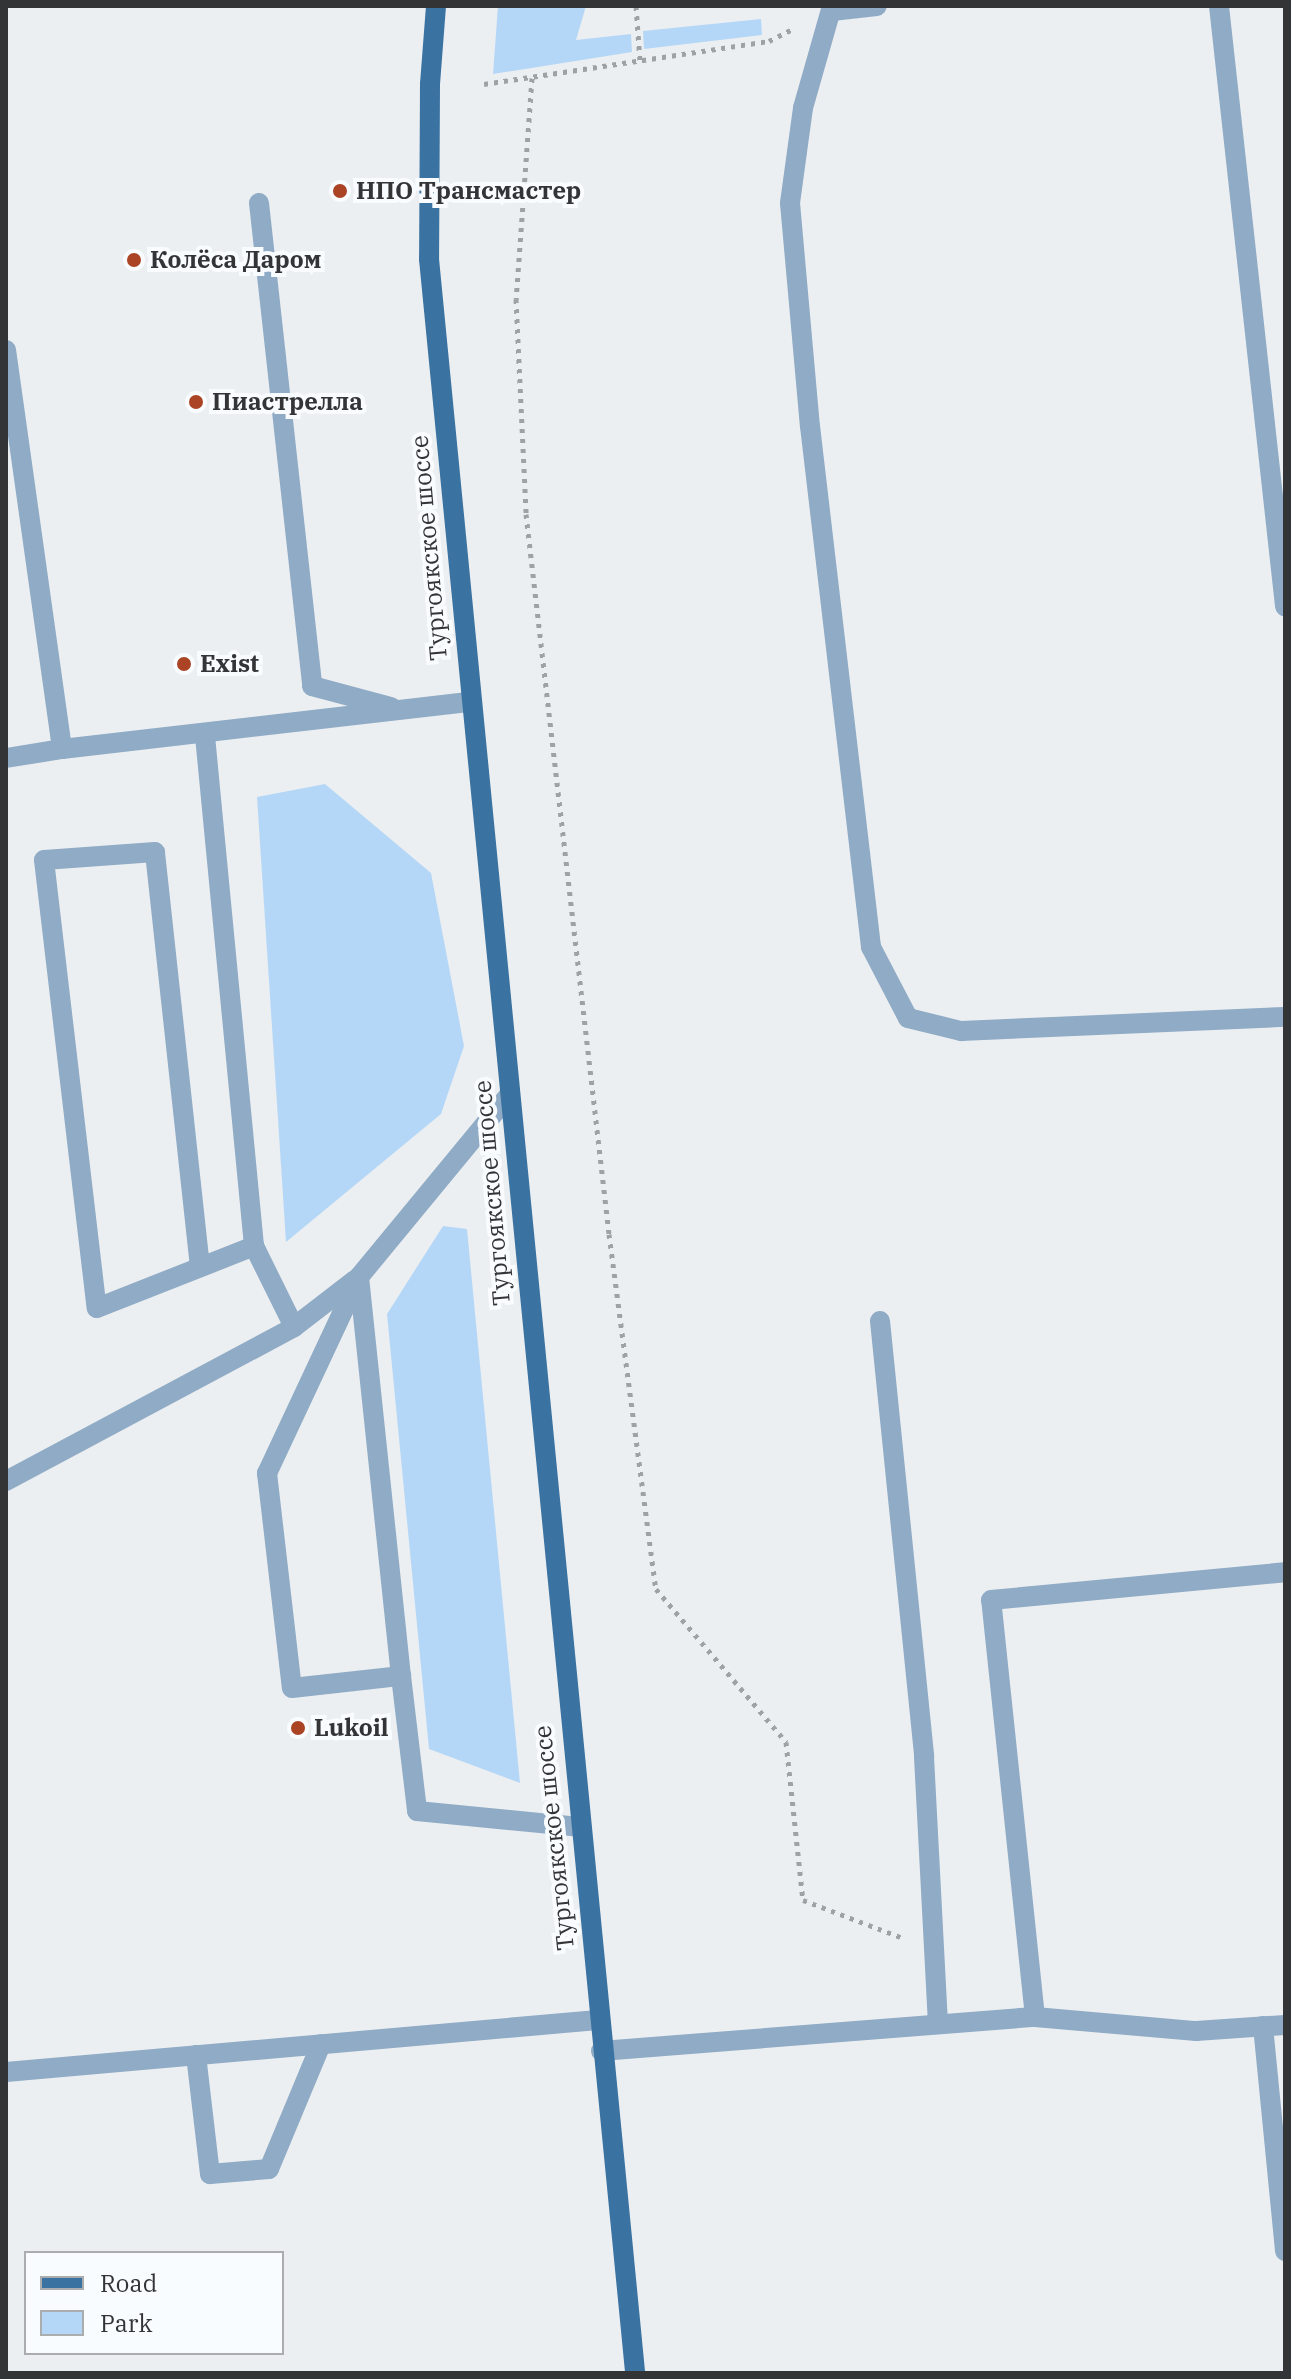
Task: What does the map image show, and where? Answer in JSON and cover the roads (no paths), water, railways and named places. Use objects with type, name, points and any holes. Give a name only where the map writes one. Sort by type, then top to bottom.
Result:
[{"type":"main road","name":"Тургоякское шоссе","points":[[436,6],[430,84],[429,259],[579,1827],[635,2373]]},
{"type":"lane","points":[[877,6],[832,8],[803,108],[790,203],[810,426],[871,947],[908,1018],[961,1031],[1285,1017]]},
{"type":"lane","points":[[1219,6],[1285,606]]},
{"type":"lane","points":[[259,203],[312,686],[403,710]]},
{"type":"lane","points":[[6,350],[62,749]]},
{"type":"lane","points":[[6,758],[470,702]]},
{"type":"lane","points":[[205,736],[254,1246],[294,1327]]},
{"type":"lane","points":[[200,1267],[155,852],[44,860],[97,1308],[254,1246]]},
{"type":"lane","points":[[6,1481],[294,1327],[359,1277],[509,1095]]},
{"type":"lane","points":[[359,1277],[267,1473],[292,1688],[401,1676]]},
{"type":"lane","points":[[359,1277],[417,1811],[579,1827]]},
{"type":"lane","points":[[880,1321],[924,1757],[938,2021]]},
{"type":"lane","points":[[1035,2017],[991,1600],[1285,1572]]},
{"type":"lane","points":[[601,2051],[938,2021],[1035,2017],[1196,2031],[1285,2025]]},
{"type":"lane","points":[[6,2072],[598,2020]]},
{"type":"lane","points":[[1263,2026],[1285,2251]]},
{"type":"lane","points":[[196,2055],[210,2174],[269,2169],[321,2044]]},
{"type":"place","name":"НПО Трансмастер","points":[[340,191]]},
{"type":"place","name":"Колёса Даром","points":[[134,260]]},
{"type":"place","name":"Пиастрелла","points":[[196,402]]},
{"type":"place","name":"Exist","points":[[184,664]]},
{"type":"place","name":"Lukoil","points":[[298,1728]]}]
